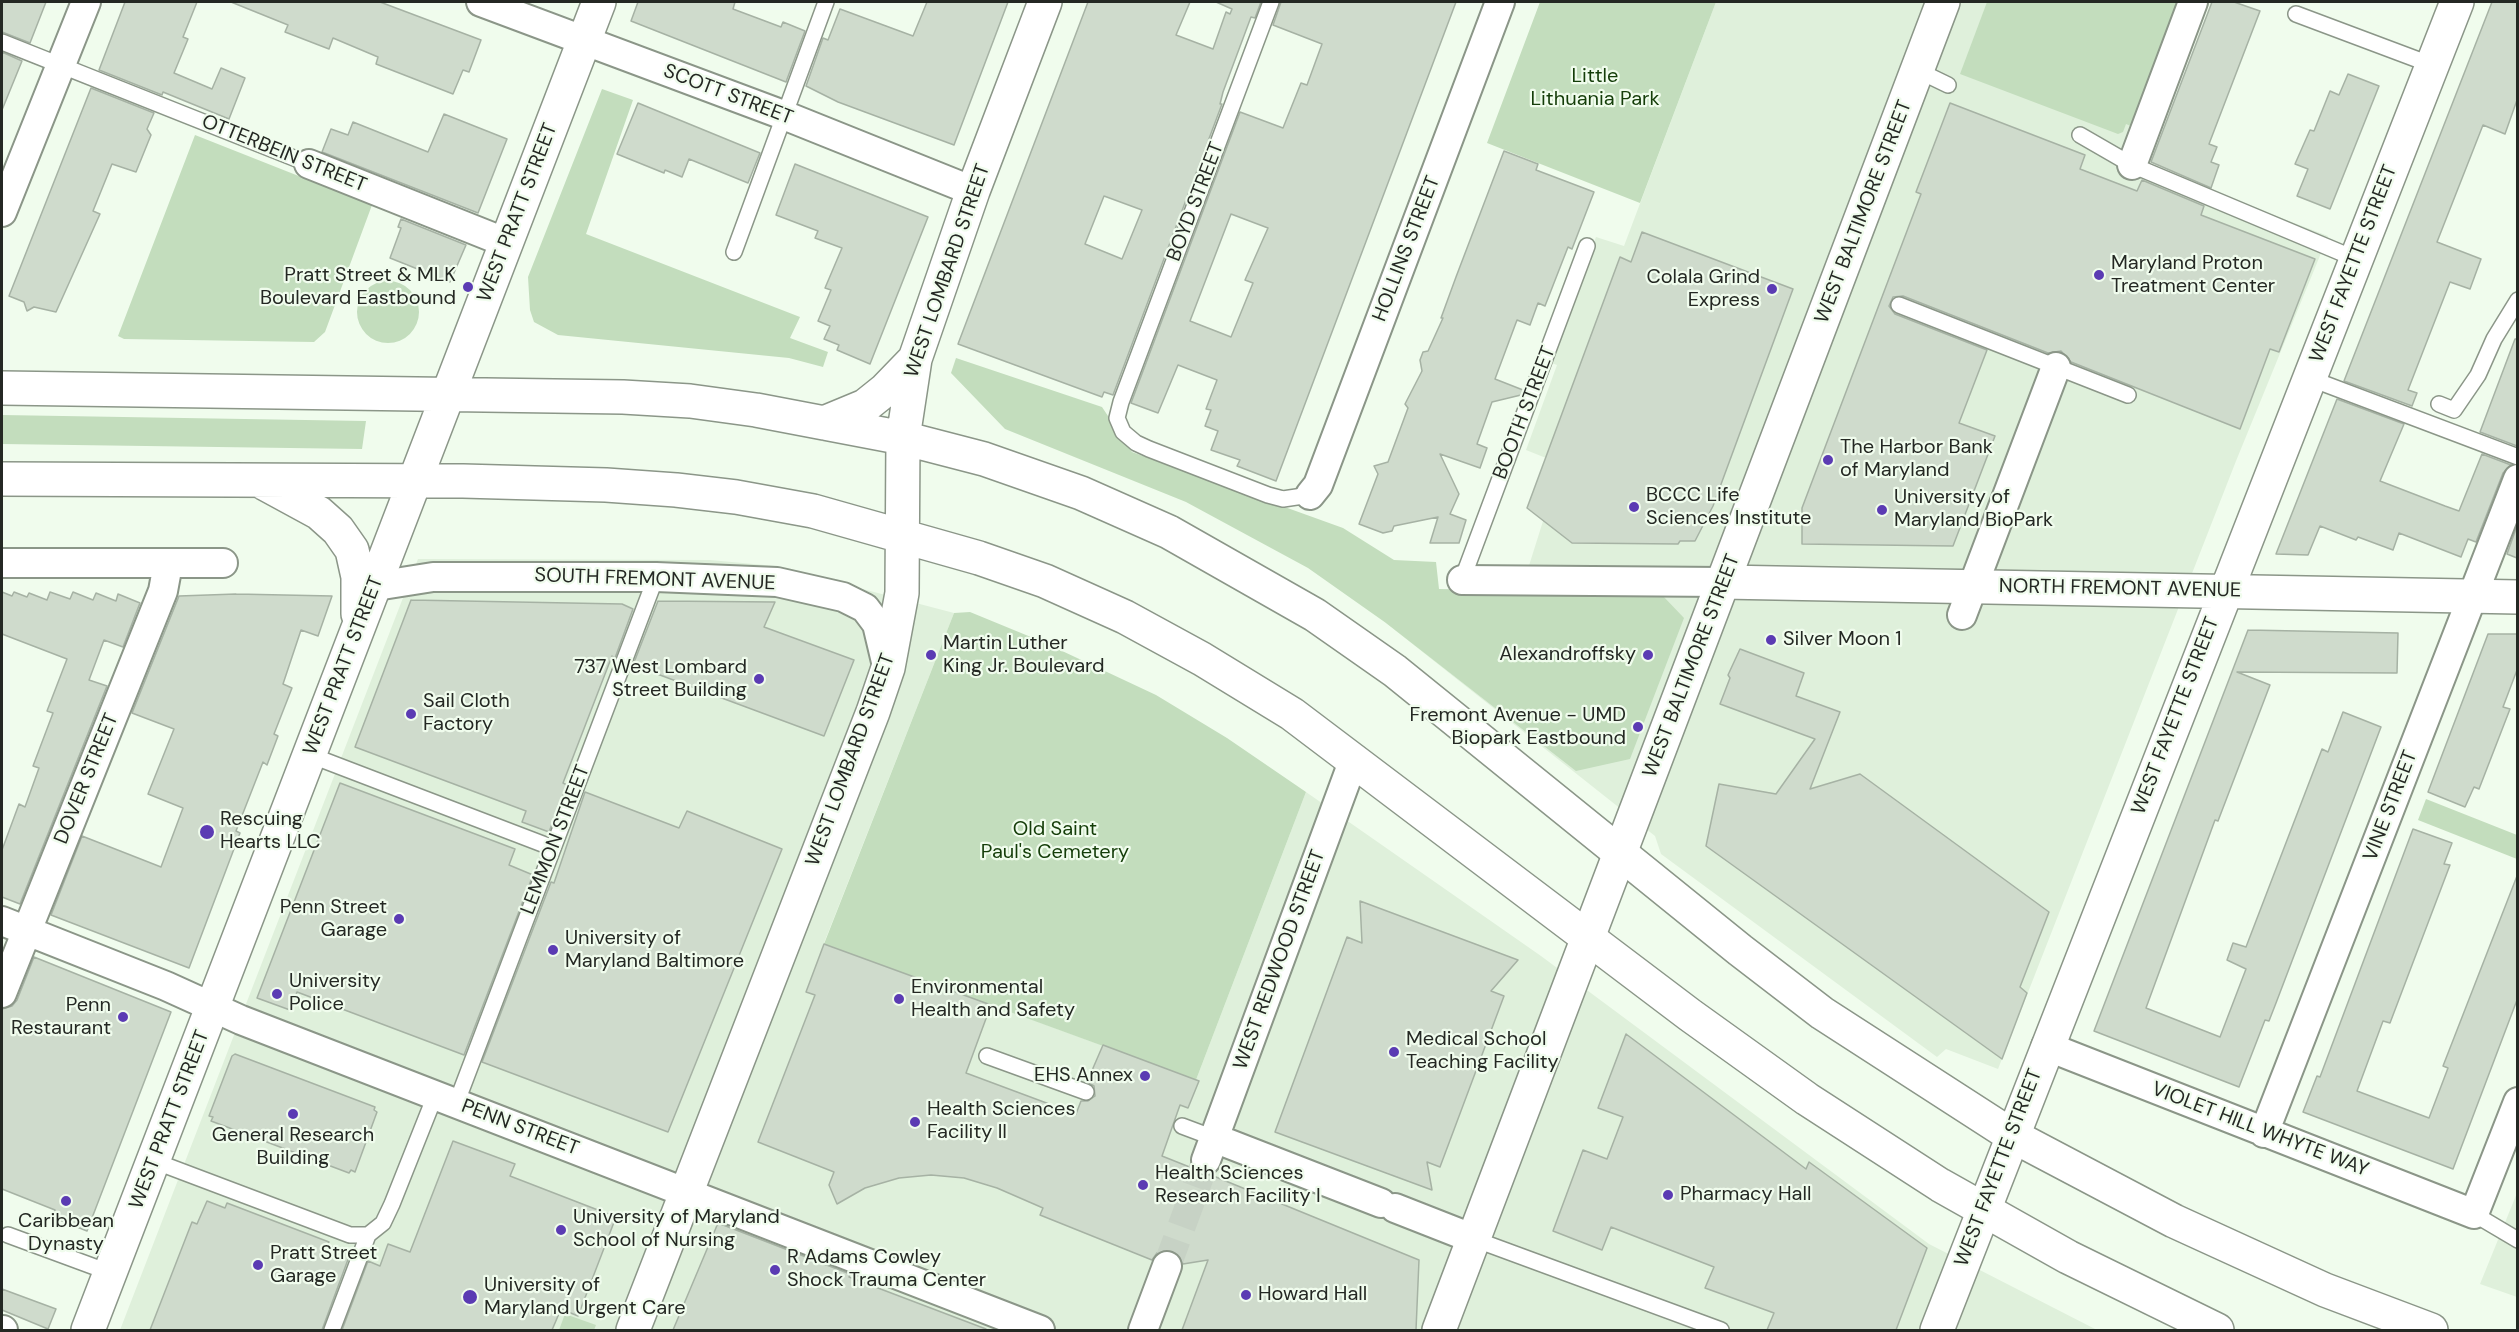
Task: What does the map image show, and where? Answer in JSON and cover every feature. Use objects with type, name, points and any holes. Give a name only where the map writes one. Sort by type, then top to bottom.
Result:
[{"type":"main road","name":"WEST PRATT STREET","points":[[88,1330],[599,2]]},
{"type":"main road","name":"WEST LOMBARD STREET","points":[[633,1330],[873,712],[888,668],[902,592],[903,438],[915,359],[973,191],[1045,2]]},
{"type":"main road","name":"WEST BALTIMORE STREET","points":[[1439,1330],[1943,2]]},
{"type":"main road","name":"WEST FAYETTE STREET","points":[[1937,1330],[2046,1046],[2457,2]]},
{"type":"main road","points":[[824,423],[865,406],[885,390],[915,359]]},
{"type":"main road","points":[[2,388],[623,397],[690,401],[903,438],[984,459],[1081,493],[1169,532],[1315,615],[1395,671],[1622,852],[1740,950],[1822,1013],[2012,1135],[2174,1221],[2325,1290],[2431,1330]]},
{"type":"main road","points":[[2,479],[416,481],[606,485],[676,490],[736,497],[813,511],[979,558],[1045,581],[1125,617],[1262,694],[1354,759],[1588,938],[1808,1099],[1983,1211],[2139,1294],[2217,1330]]},
{"type":"main road","points":[[258,480],[319,513],[338,530],[352,550],[358,577],[358,632]]},
{"type":"main road","name":"NORTH FREMONT AVENUE","points":[[1723,582],[1967,600],[2225,591],[2517,597]]},
{"type":"street","points":[[2,212],[86,2]]},
{"type":"street","name":"SCOTT STREET","points":[[481,2],[786,116],[973,191]]},
{"type":"street","name":"HOLLINS STREET","points":[[1310,495],[1318,485],[1500,2]]},
{"type":"street","points":[[2133,165],[2193,2]]},
{"type":"street","name":"OTTERBEIN STREET","points":[[309,164],[507,243]]},
{"type":"street","points":[[1967,600],[2056,367]]},
{"type":"street","name":"VINE STREET","points":[[2264,1133],[2517,479]]},
{"type":"street","points":[[2,563],[223,563]]},
{"type":"street","name":"DOVER STREET","points":[[2,993],[14,926],[163,591],[168,564]]},
{"type":"street","name":"SOUTH FREMONT AVENUE","points":[[376,586],[434,577],[656,577],[777,582],[851,600],[865,608],[874,618],[882,637],[888,668]]},
{"type":"street","points":[[1462,580],[1723,582]]},
{"type":"street","name":"WEST REDWOOD STREET","points":[[1210,1149],[1354,759]]},
{"type":"street","name":"PENN STREET","points":[[14,926],[166,986],[212,1009],[1040,1330]]},
{"type":"street","name":"VIOLET HILL WHYTE WAY","points":[[2046,1046],[2474,1214]]},
{"type":"street","points":[[2474,1214],[2517,1102]]},
{"type":"street","points":[[1210,1149],[1388,1205],[1474,1239]]},
{"type":"street","points":[[1143,1330],[1167,1266]]},
{"type":"lane","points":[[734,252],[786,116],[826,2]]},
{"type":"lane","name":"BOYD STREET","points":[[1271,2],[1121,402],[1117,418],[1123,432],[1136,443],[1268,495],[1283,499],[1310,495]]},
{"type":"lane","points":[[2296,14],[2432,65]]},
{"type":"lane","name":"OTTERBEIN STREET","points":[[2,42],[309,164]]},
{"type":"lane","points":[[1917,70],[1948,84]]},
{"type":"lane","points":[[2080,135],[2133,165],[2356,259]]},
{"type":"lane","name":"BOOTH STREET","points":[[1462,580],[1587,246]]},
{"type":"lane","points":[[2439,404],[2454,410],[2478,375],[2517,300]]},
{"type":"lane","points":[[1899,305],[2128,395]]},
{"type":"lane","points":[[2502,325],[2517,331]]},
{"type":"lane","points":[[2309,378],[2517,457]]},
{"type":"lane","name":"LEMMON STREET","points":[[368,1235],[383,1223],[446,1100],[553,848],[656,577]]},
{"type":"lane","points":[[310,755],[553,848]]},
{"type":"lane","points":[[987,1056],[1086,1092]]},
{"type":"lane","points":[[1182,1126],[1210,1149]]},
{"type":"lane","points":[[154,1161],[350,1235],[368,1235],[332,1330]]},
{"type":"lane","points":[[2474,1214],[2517,1240]]},
{"type":"lane","points":[[8,1235],[111,1273]]},
{"type":"lane","points":[[1474,1239],[1721,1330]]},
{"type":"shaded area","name":"University of Maryland BioPark","points":[[1716,2],[2179,2],[2120,156],[2328,236],[2236,461],[1998,1069],[1946,1049],[1937,1057],[1661,854],[1655,836],[1386,623],[1438,589],[1521,591],[1561,464],[1526,450],[1557,365],[1549,362],[1596,237],[1624,246]]},
{"type":"shaded area","name":"University of Maryland Baltimore","points":[[418,559],[710,560],[775,566],[954,613],[824,943],[1196,1080],[1306,792],[1541,956],[1929,1244],[2097,1330],[120,1330]]},
{"type":"shaded area","points":[[2517,1193],[2517,1297],[2480,1284]]},
{"type":"green space","name":"Little Lithuania Park","points":[[1540,2],[1716,2],[1640,203],[1487,143]]},
{"type":"green space","points":[[1987,2],[2179,2],[2131,126],[2126,124],[2123,132],[2118,134],[1960,74]]},
{"type":"green space","points":[[602,89],[633,100],[586,234],[800,317],[790,338],[828,352],[823,367],[789,358],[558,335],[534,322],[530,310],[528,277]]},
{"type":"green space","points":[[195,135],[372,205],[325,332],[314,342],[124,339],[118,336]]},
{"type":"green space","points":[[388,281],[400,283],[410,290],[417,300],[419,312],[417,324],[410,334],[400,341],[388,343],[376,341],[366,334],[359,324],[357,312],[359,300],[366,290],[376,283]]},
{"type":"green space","points":[[956,358],[1102,407],[1132,452],[1343,528],[1394,560],[1436,562],[1439,589],[1662,595],[1684,618],[1630,759],[1576,771],[1386,623],[1308,568],[1186,502],[1005,429],[951,373]]},
{"type":"green space","points":[[2,415],[366,421],[362,449],[2,444]]},
{"type":"green space","name":"Old Saint Paul's Cemetery","points":[[970,612],[1043,642],[1156,695],[1227,738],[1306,792],[1196,1080],[824,944],[954,613]]},
{"type":"green space","points":[[2426,799],[2517,835],[2517,859],[2418,820]]},
{"type":"green space","points":[[565,1314],[596,1325],[594,1330],[559,1330]]},
{"type":"building","points":[[2,2],[46,2],[30,43],[2,32]]},
{"type":"building","points":[[125,2],[197,2],[183,37],[188,39],[174,73],[212,89],[221,68],[245,78],[229,119],[163,92],[162,95],[99,70]]},
{"type":"building","points":[[231,2],[380,2],[481,40],[469,72],[463,70],[453,94],[376,64],[378,57],[333,38],[329,49],[285,32],[288,25]]},
{"type":"building","points":[[638,2],[735,2],[733,9],[781,27],[783,22],[805,31],[786,82],[631,21]]},
{"type":"building","points":[[927,2],[1008,2],[954,145],[838,102],[806,86],[823,38],[828,40],[840,9],[913,36]]},
{"type":"building","points":[[1088,2],[1190,2],[1176,35],[1213,49],[1226,12],[1230,14],[1232,9],[1216,2],[1261,2],[1255,18],[1251,17],[1223,92],[1220,104],[1222,104],[1113,395],[1104,392],[1102,397],[958,344]],"holes":[[[1104,196],[1142,210],[1122,259],[1085,244]]]},
{"type":"building","points":[[1281,2],[1456,2],[1276,481],[1237,466],[1240,460],[1211,450],[1218,431],[1205,426],[1211,410],[1206,409],[1217,380],[1178,365],[1158,413],[1131,403],[1240,112],[1283,128],[1301,83],[1307,85],[1322,44],[1273,25]],"holes":[[[1231,214],[1268,228],[1245,280],[1253,283],[1231,337],[1190,321]]]},
{"type":"building","points":[[2212,2],[2234,2],[2260,11],[2209,144],[2217,147],[2211,162],[2219,165],[2211,188],[2151,162]]},
{"type":"building","points":[[2492,2],[2517,2],[2517,100],[2505,134],[2483,125],[2437,242],[2481,259],[2470,289],[2450,282],[2408,390],[2417,393],[2412,406],[2344,381]]},
{"type":"building","points":[[2,52],[22,61],[2,110]]},
{"type":"building","points":[[2348,74],[2379,86],[2330,209],[2297,196],[2308,169],[2295,164],[2310,130],[2314,131],[2330,91],[2339,95]]},
{"type":"building","points":[[91,88],[154,113],[147,129],[151,135],[136,172],[112,164],[93,211],[100,214],[56,312],[34,307],[27,311],[24,302],[9,296]]},
{"type":"building","points":[[638,103],[760,153],[748,183],[689,159],[682,177],[665,170],[664,173],[617,154]]},
{"type":"building","name":"Maryland Proton Treatment Center","points":[[1950,103],[2085,155],[2080,169],[2137,191],[2142,180],[2204,206],[2201,215],[2315,259],[2279,352],[2270,349],[2240,429],[2071,362],[2061,351],[2048,353],[1903,296],[1893,297],[1889,306],[1895,314],[1987,350],[1959,423],[1995,436],[1953,546],[1802,544],[1802,508],[1921,194],[1916,192]]},
{"type":"building","points":[[444,114],[507,139],[478,213],[322,152],[331,129],[348,135],[353,122],[428,152]]},
{"type":"building","points":[[1504,151],[1538,164],[1536,170],[1594,192],[1572,249],[1568,247],[1545,306],[1538,303],[1530,325],[1517,320],[1495,379],[1523,390],[1521,395],[1492,402],[1477,444],[1487,448],[1480,468],[1440,454],[1459,494],[1450,514],[1466,520],[1459,543],[1430,543],[1438,517],[1394,526],[1392,531],[1383,533],[1359,524],[1378,474],[1374,466],[1388,462],[1408,408],[1405,404],[1422,371],[1420,360],[1423,352],[1428,351],[1443,318],[1441,318]]},
{"type":"building","points":[[795,164],[928,217],[870,364],[837,350],[839,345],[824,339],[830,326],[818,321],[831,290],[825,288],[842,248],[815,238],[818,231],[776,215]]},
{"type":"building","points":[[401,219],[466,245],[450,282],[390,258],[401,228],[398,227]]},
{"type":"building","points":[[1642,232],[1793,289],[1713,506],[1695,541],[1680,541],[1678,544],[1572,543],[1527,508],[1620,257],[1631,262]]},
{"type":"building","points":[[2515,339],[2517,339],[2517,446],[2480,432]]},
{"type":"building","points":[[2337,399],[2404,424],[2380,481],[2445,506],[2459,511],[2482,454],[2511,465],[2503,473],[2476,542],[2468,539],[2461,557],[2399,533],[2393,550],[2358,537],[2356,540],[2320,526],[2308,555],[2276,554]]},
{"type":"building","points":[[2517,526],[2517,558],[2507,554]]},
{"type":"building","points":[[2,592],[12,596],[14,592],[27,597],[29,593],[47,600],[50,592],[70,599],[73,592],[93,600],[96,593],[116,601],[118,594],[140,603],[123,647],[104,640],[89,680],[107,686],[20,904],[2,897],[2,850],[19,804],[25,807],[39,768],[33,766],[53,713],[47,711],[67,659],[2,634]]},
{"type":"building","points":[[236,594],[332,596],[318,636],[301,630],[283,684],[292,688],[274,734],[278,736],[267,765],[263,762],[236,831],[240,833],[189,968],[51,915],[82,836],[161,867],[183,808],[148,794],[174,729],[132,713],[179,596]]},
{"type":"building","name":"Sail Cloth Factory","points":[[411,600],[622,604],[633,609],[615,658],[612,656],[563,783],[567,785],[549,832],[522,822],[526,811],[355,747]]},
{"type":"building","name":"737 West Lombard Street Building","points":[[658,601],[775,602],[764,627],[854,660],[824,736],[633,665]]},
{"type":"building","points":[[2248,630],[2398,633],[2397,673],[2237,672],[2270,685],[2218,821],[2215,820],[2146,1008],[2220,1037],[2246,969],[2227,960],[2233,943],[2246,947],[2322,749],[2328,752],[2343,712],[2381,727],[2269,1021],[2265,1020],[2239,1087],[2094,1031]]},
{"type":"building","points":[[2488,634],[2517,634],[2517,670],[2503,707],[2510,709],[2479,789],[2474,787],[2465,807],[2428,792]]},
{"type":"building","points":[[1740,649],[1804,673],[1796,696],[1840,712],[1810,789],[1860,774],[2049,912],[2020,987],[2027,993],[2002,1059],[1706,846],[1719,784],[1776,794],[1815,739],[1720,704],[1730,678],[1728,675]]},
{"type":"building","name":"Penn Street Garage","points":[[340,783],[515,849],[509,865],[533,875],[464,1055],[297,992],[290,1010],[257,998]]},
{"type":"building","points":[[585,792],[679,828],[687,811],[782,849],[668,1132],[482,1062],[551,882],[554,883]]},
{"type":"building","points":[[2413,829],[2452,843],[2444,864],[2450,865],[2390,1023],[2383,1021],[2357,1091],[2429,1118],[2448,1068],[2443,1066],[2517,876],[2517,1000],[2453,1169],[2303,1112],[2317,1076],[2320,1077]]},
{"type":"building","name":"Medical School Teaching Facility","points":[[1360,901],[1518,960],[1491,991],[1504,996],[1440,1167],[1427,1162],[1432,1190],[1275,1132],[1347,937],[1362,943]]},
{"type":"building","points":[[824,944],[991,1005],[966,1073],[1076,1114],[1081,1101],[1088,1101],[1095,1096],[1094,1086],[1087,1082],[1103,1045],[1199,1081],[1188,1108],[1180,1105],[1162,1156],[1192,1168],[1200,1175],[1211,1175],[1419,1260],[1416,1330],[1182,1330],[1208,1260],[1183,1264],[1179,1255],[1165,1250],[1157,1253],[1152,1260],[1040,1215],[1043,1208],[997,1188],[964,1178],[931,1175],[899,1178],[865,1188],[837,1204],[829,1185],[834,1172],[758,1142],[815,995],[806,992]]},
{"type":"building","points":[[34,957],[171,1012],[87,1231],[52,1217],[55,1210],[2,1189],[2,1009],[12,1006],[17,1000]]},
{"type":"building","name":"Pharmacy Hall","points":[[1626,1034],[1806,1169],[1809,1162],[1927,1248],[1896,1330],[1767,1330],[1774,1313],[1705,1288],[1714,1267],[1611,1227],[1602,1250],[1553,1231],[1583,1150],[1607,1159],[1623,1117],[1598,1108]]},
{"type":"building","name":"General Research Building","points":[[235,1054],[375,1107],[374,1110],[377,1112],[355,1172],[351,1170],[349,1173],[211,1121],[213,1117],[209,1116],[232,1056]]},
{"type":"building","name":"University of Maryland School of Nursing","points":[[453,1141],[515,1164],[510,1176],[616,1217],[578,1316],[561,1309],[552,1330],[342,1330],[368,1261],[380,1266],[388,1244],[410,1252]]},
{"type":"building","name":"Pratt Street Garage","points":[[207,1201],[225,1208],[227,1203],[329,1242],[327,1245],[350,1254],[322,1330],[150,1330],[192,1222],[197,1224]]},
{"type":"building","name":"R Adams Cowley Shock Trauma Center","points":[[718,1223],[850,1274],[849,1277],[986,1329],[673,1330]]},
{"type":"building","points":[[2,1289],[56,1309],[48,1329],[2,1310]]},
{"type":"tunnel","points":[[1167,1266],[1206,1160]]},
{"type":"place","name":"Maryland Proton Treatment Center","points":[[2099,275]]},
{"type":"place","name":"Pratt Street & MLK Boulevard Eastbound","points":[[468,287]]},
{"type":"place","name":"Colala Grind Express","points":[[1772,289]]},
{"type":"place","name":"The Harbor Bank of Maryland","points":[[1828,460]]},
{"type":"place","name":"BCCC Life Sciences Institute","points":[[1634,507]]},
{"type":"place","name":"University of Maryland BioPark","points":[[1882,510]]},
{"type":"place","name":"Silver Moon 1","points":[[1771,640]]},
{"type":"place","name":"Martin Luther King Jr. Boulevard","points":[[931,655]]},
{"type":"place","name":"Alexandroffsky","points":[[1648,655]]},
{"type":"place","name":"737 West Lombard Street Building","points":[[759,679]]},
{"type":"place","name":"Sail Cloth Factory","points":[[411,714]]},
{"type":"place","name":"Fremont Avenue - UMD Biopark Eastbound","points":[[1638,727]]},
{"type":"place","name":"Rescuing Hearts LLC","points":[[207,832]]},
{"type":"place","name":"Penn Street Garage","points":[[399,919]]},
{"type":"place","name":"University of Maryland Baltimore","points":[[553,950]]},
{"type":"place","name":"University Police","points":[[277,994]]},
{"type":"place","name":"Environmental Health and Safety","points":[[899,999]]},
{"type":"place","name":"Penn Restaurant","points":[[123,1017]]},
{"type":"place","name":"Medical School Teaching Facility","points":[[1394,1052]]},
{"type":"place","name":"EHS Annex","points":[[1145,1076]]},
{"type":"place","name":"General Research Building","points":[[293,1114]]},
{"type":"place","name":"Health Sciences Facility II","points":[[915,1122]]},
{"type":"place","name":"Health Sciences Research Facility I","points":[[1143,1185]]},
{"type":"place","name":"Pharmacy Hall","points":[[1668,1195]]},
{"type":"place","name":"Caribbean Dynasty","points":[[66,1201]]},
{"type":"place","name":"University of Maryland School of Nursing","points":[[561,1230]]},
{"type":"place","name":"Pratt Street Garage","points":[[258,1265]]},
{"type":"place","name":"R Adams Cowley Shock Trauma Center","points":[[775,1270]]},
{"type":"place","name":"Howard Hall","points":[[1246,1295]]},
{"type":"place","name":"University of Maryland Urgent Care","points":[[470,1297]]}]
